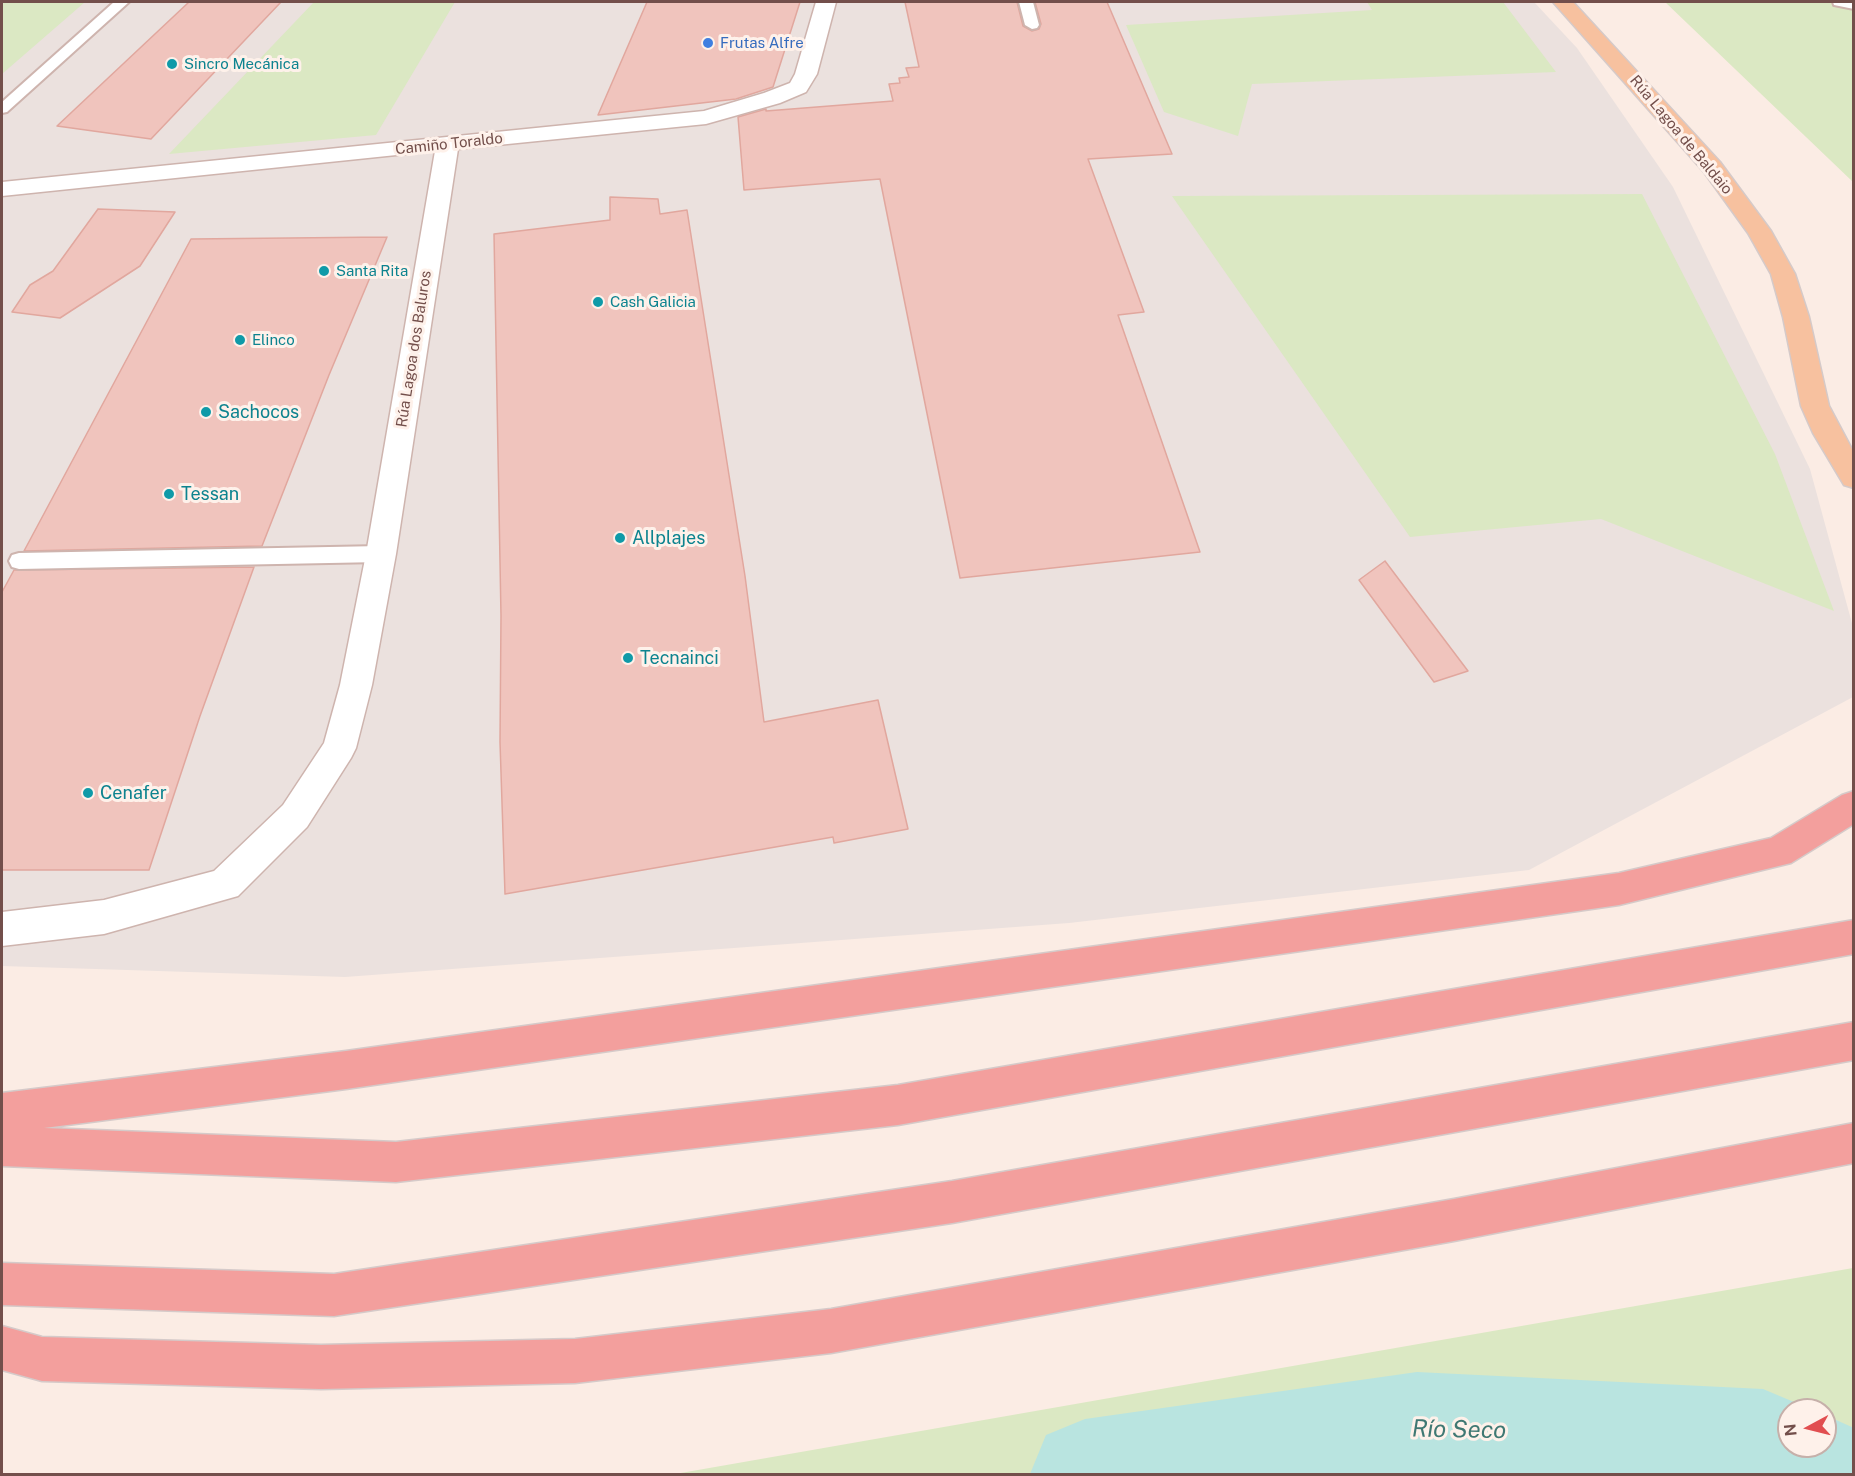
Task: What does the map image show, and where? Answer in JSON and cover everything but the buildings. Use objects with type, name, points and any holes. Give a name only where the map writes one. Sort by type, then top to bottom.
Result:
[{"type":"highway","points":[[2,1113],[346,1070],[1619,889],[1779,852],[1854,806]]},
{"type":"highway","points":[[2,1146],[396,1162],[898,1105],[1854,937]]},
{"type":"highway","points":[[2,1284],[334,1295],[952,1202],[1854,1041]]},
{"type":"highway","points":[[2,1348],[42,1359],[321,1367],[574,1361],[831,1331],[1454,1220],[1854,1143]]},
{"type":"main road","name":"Rúa Lagoa de Baldaio","points":[[1563,2],[1661,107],[1712,166],[1759,231],[1783,274],[1796,317],[1815,406],[1827,433],[1854,478]]},
{"type":"street","name":"Camiño Toraldo","points":[[3,189],[706,117],[772,98],[798,87],[806,74],[826,2]]},
{"type":"street","name":"Rúa Lagoa dos Baluros","points":[[2,929],[104,917],[225,884],[294,816],[339,748],[356,685],[381,554],[448,144]]},
{"type":"lane","points":[[2,109],[122,2]]},
{"type":"lane","points":[[1026,2],[1032,25]]},
{"type":"lane","points":[[1839,2],[1854,5]]},
{"type":"lane","points":[[19,561],[381,554]]},
{"type":"shaded area","points":[[2,2],[1534,2],[1577,48],[1673,187],[1810,469],[1853,627],[1853,697],[1529,870],[1069,923],[345,977],[2,966]]},
{"type":"green space","points":[[2,2],[85,2],[2,74]]},
{"type":"green space","points":[[314,2],[455,2],[376,135],[169,154]]},
{"type":"green space","points":[[1367,2],[1503,2],[1556,72],[1252,84],[1238,136],[1164,112],[1126,25],[1372,10]]},
{"type":"green space","points":[[1665,2],[1853,2],[1853,182]]},
{"type":"green space","points":[[1642,194],[1775,454],[1834,611],[1601,519],[1410,537],[1172,196]]},
{"type":"green space","points":[[1853,1268],[1853,1474],[675,1474]]},
{"type":"waterway","name":"Río Seco","points":[[1085,1474],[1417,1426],[1763,1444],[1830,1474]]},
{"type":"place","name":"Frutas Alfre","points":[[708,43]]},
{"type":"place","name":"Sincro Mecánica","points":[[172,64]]},
{"type":"place","name":"Santa Rita","points":[[324,271]]},
{"type":"place","name":"Cash Galicia","points":[[598,302]]},
{"type":"place","name":"Elinco","points":[[240,340]]},
{"type":"place","name":"Sachocos","points":[[206,412]]},
{"type":"place","name":"Tessan","points":[[169,494]]},
{"type":"place","name":"Allplajes","points":[[620,538]]},
{"type":"place","name":"Tecnainci","points":[[628,658]]},
{"type":"place","name":"Cenafer","points":[[88,793]]}]
